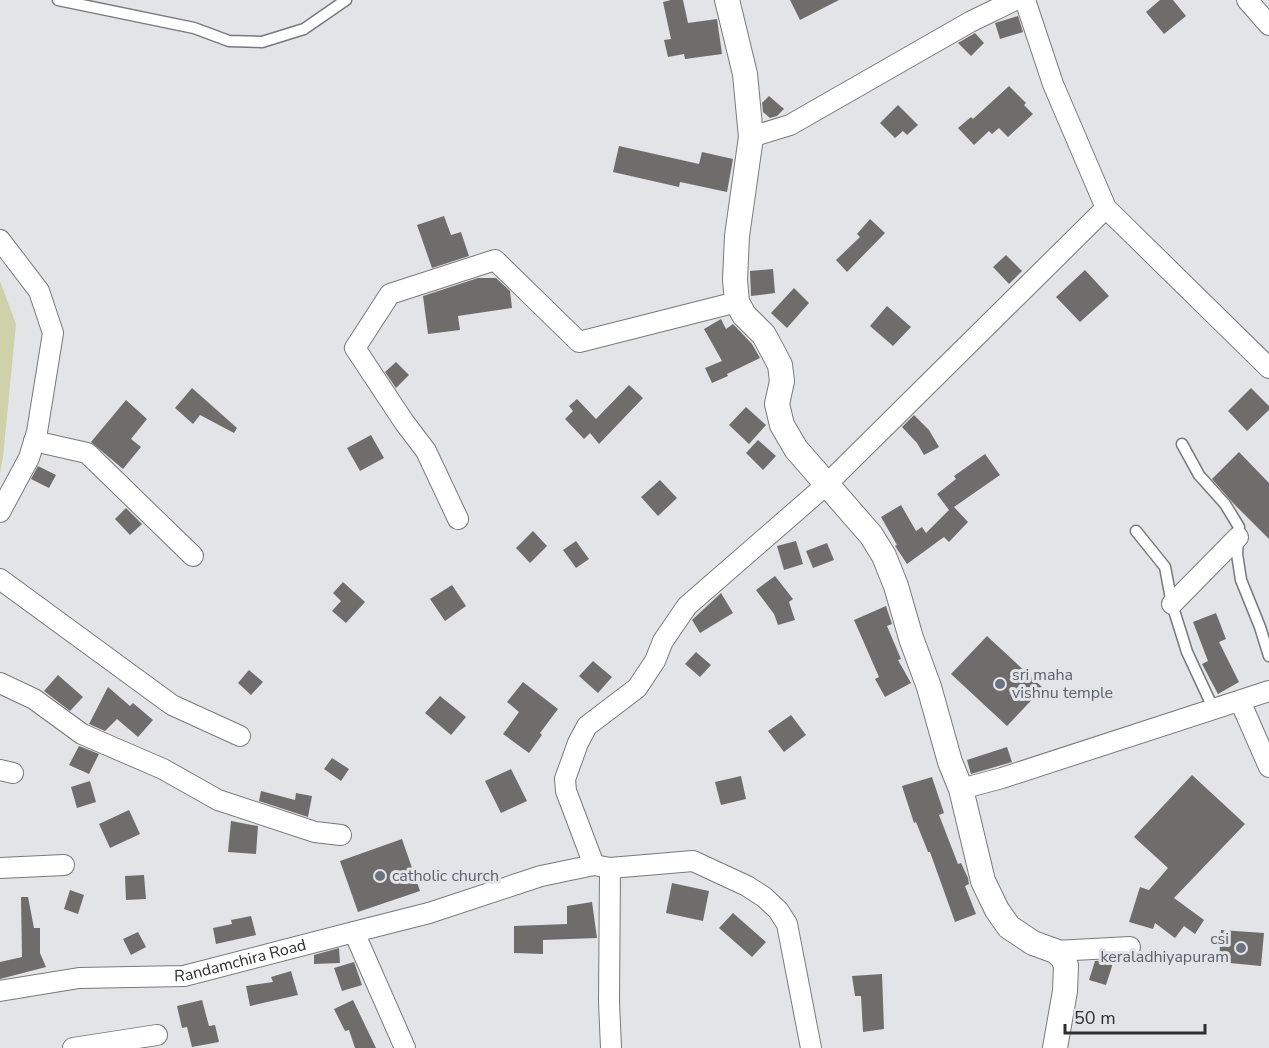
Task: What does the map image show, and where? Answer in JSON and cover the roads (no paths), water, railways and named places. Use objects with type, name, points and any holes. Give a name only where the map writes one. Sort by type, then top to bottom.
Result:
[{"type":"street","points":[[727,0],[746,74],[751,137],[737,236],[735,280],[737,302],[744,315],[764,335],[780,365],[782,381],[777,404],[782,425],[796,449],[871,535],[884,556],[896,586],[911,638],[929,687],[950,762],[961,789],[984,881],[997,910],[1009,927],[1020,935],[1055,951],[1063,958],[1066,966],[1065,991],[1055,1048]]},
{"type":"street","points":[[751,137],[790,125],[970,22],[1015,0]]},
{"type":"street","points":[[1025,0],[1053,84],[1106,208],[1269,368]]},
{"type":"street","points":[[1247,0],[1269,25]]},
{"type":"street","points":[[611,1048],[602,867],[566,792],[565,779],[587,726],[637,688],[655,661],[668,633],[687,606],[826,485],[1106,208]]},
{"type":"street","points":[[0,240],[39,291],[53,333],[29,459],[0,512]]},
{"type":"street","points":[[458,519],[426,451],[355,348],[390,294],[495,260],[579,342],[737,302]]},
{"type":"street","points":[[34,441],[87,453],[193,556]]},
{"type":"street","points":[[1172,604],[1238,537]]},
{"type":"street","points":[[0,579],[172,705],[240,736]]},
{"type":"street","points":[[0,683],[34,699],[82,734],[163,769],[218,800],[315,832],[341,835]]},
{"type":"street","points":[[961,789],[1002,778],[1269,691]]},
{"type":"street","points":[[1240,701],[1269,767]]},
{"type":"street","name":"Randamchira Road","points":[[0,991],[79,978],[184,976],[429,913],[541,876],[602,867],[693,861],[747,886],[764,897],[778,910],[787,924],[811,1048]]},
{"type":"street","points":[[0,868],[64,865]]},
{"type":"street","points":[[354,933],[405,1048]]},
{"type":"street","points":[[1055,951],[1130,947]]},
{"type":"street","points":[[73,1048],[158,1035]]},
{"type":"lane","points":[[58,0],[194,28],[229,41],[262,42],[304,29],[346,0]]},
{"type":"lane","points":[[1182,444],[1199,475],[1224,504],[1239,527],[1238,554],[1241,580],[1269,656]]},
{"type":"lane","points":[[1136,531],[1166,567],[1172,604],[1187,652],[1214,710]]},
{"type":"place","name":"sri maha vishnu temple","points":[[1000,684]]},
{"type":"place","name":"catholic church","points":[[380,876]]},
{"type":"place","name":"csi keraladhiyapuram","points":[[1241,948]]}]
